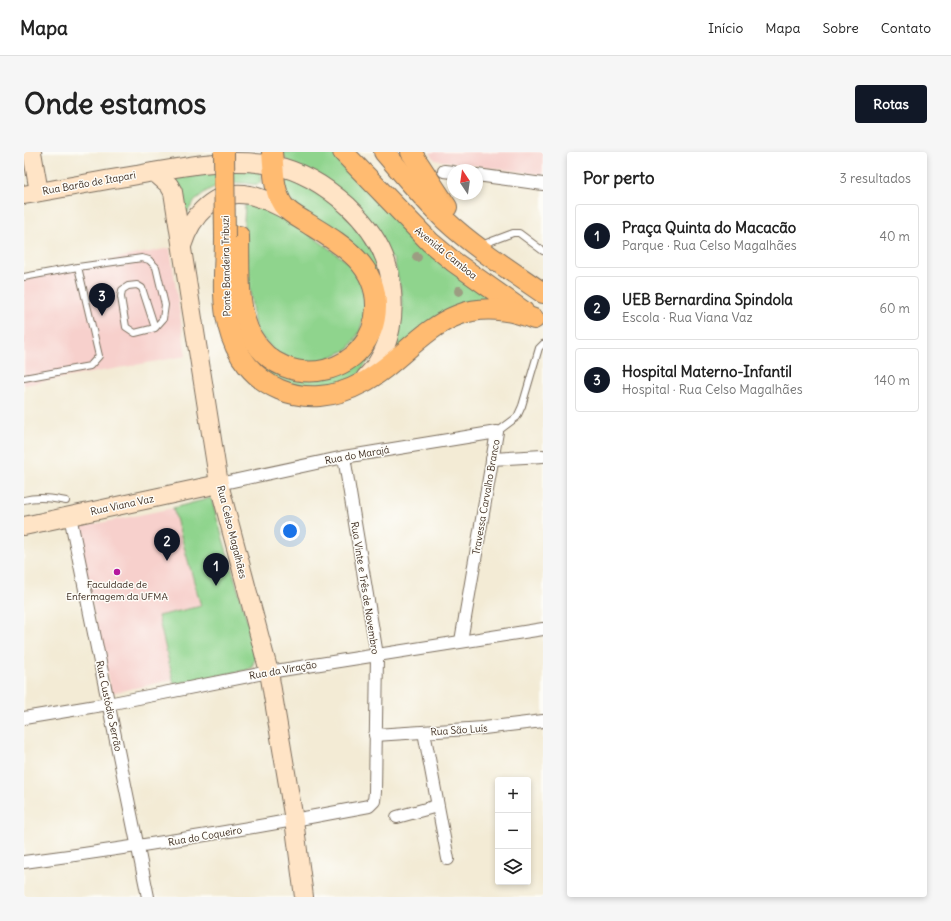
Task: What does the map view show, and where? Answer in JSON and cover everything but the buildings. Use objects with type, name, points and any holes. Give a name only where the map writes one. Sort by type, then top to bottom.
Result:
[{"type":"main road","points":[[32,152],[32,193]]},
{"type":"main road","name":"Ponte Bandeira Tribuzi","points":[[182,246],[186,233],[194,219],[206,206],[224,196],[247,194],[261,198],[286,210],[353,254],[367,272],[373,286],[376,308],[372,329],[359,351],[342,364],[318,371],[290,369],[276,363],[257,344],[248,329],[243,310],[232,237],[224,152]]},
{"type":"main road","name":"Ponte Bandeira Tribuzi","points":[[154,172],[211,163],[246,162],[273,159],[310,179],[340,199],[368,228],[385,259],[393,294],[392,327],[382,354],[375,367],[363,381],[351,389],[328,396],[304,396],[292,394],[270,385],[261,379],[247,365],[235,347],[228,324],[225,302],[232,237],[238,152]]},
{"type":"main road","name":"Avenida Camboa","points":[[343,152],[430,242],[454,262],[539,322]]},
{"type":"main road","points":[[384,152],[421,195],[446,220],[476,245],[543,293]]},
{"type":"main road","points":[[411,152],[433,188],[476,245]]},
{"type":"main road","points":[[273,159],[278,194],[286,210]]},
{"type":"main road","name":"Rua Barão de Itapari","points":[[32,193],[154,172]]},
{"type":"main road","name":"Rua Celso Magalhães","points":[[154,172],[169,185],[173,192],[219,484],[268,672],[294,820],[304,897]]},
{"type":"main road","points":[[351,389],[372,377],[439,324],[459,314],[475,310],[501,309],[539,322]]},
{"type":"main road","name":"Rua Viana Vaz","points":[[24,526],[68,508],[219,484]]},
{"type":"street","points":[[483,176],[543,184]]},
{"type":"street","name":"Rua do Marajá","points":[[219,484],[344,456],[497,432]]},
{"type":"street","name":"Travessa Carvalho Branco","points":[[461,641],[497,432]]},
{"type":"street","name":"Rua Vinte e Três de Novembro","points":[[344,456],[377,655],[375,735],[376,792]]},
{"type":"street","points":[[492,459],[543,456]]},
{"type":"street","name":"Rua Custódio Serrão","points":[[68,508],[139,847],[148,897]]},
{"type":"street","name":"Rua da Viração","points":[[24,718],[108,704],[268,672],[543,629]]},
{"type":"street","name":"Rua São Luís","points":[[375,735],[484,728],[543,721]]},
{"type":"street","points":[[424,732],[448,859]]},
{"type":"street","name":"Rua do Coqueiro","points":[[24,862],[139,847],[369,806],[374,801],[376,792]]},
{"type":"street","points":[[397,817],[437,806]]},
{"type":"lane","points":[[476,245],[513,233],[519,233],[543,251]]},
{"type":"lane","points":[[24,277],[78,267],[142,258],[149,260],[156,268],[166,305],[163,319],[155,328],[135,333],[126,327],[121,296],[122,290],[128,286],[137,285],[142,288],[155,328]]},
{"type":"lane","points":[[24,378],[90,366],[99,356],[78,267]]},
{"type":"lane","name":"Travessa Carvalho Branco","points":[[497,432],[517,417],[522,406],[539,348],[543,344]]},
{"type":"lane","points":[[24,500],[32,498],[50,498],[68,508]]},
{"type":"shaded area","points":[[430,152],[543,152],[543,175],[483,167],[483,164],[464,164],[435,160]]},
{"type":"shaded area","points":[[170,248],[186,356],[24,385],[24,276]]},
{"type":"shaded area","name":"Faculdade de Enfermagem da UFMA","points":[[173,508],[201,606],[158,616],[172,680],[111,693],[76,528]]},
{"type":"green space","points":[[281,152],[334,152],[501,303],[395,350],[399,335],[402,306],[401,291],[394,260],[285,159]]},
{"type":"green space","points":[[228,166],[261,172],[260,183],[232,183],[214,187],[206,191],[193,203],[184,220],[175,179],[176,175]]},
{"type":"green space","points":[[283,179],[292,180],[305,186],[337,206],[368,242],[382,275],[386,311],[376,349],[357,377],[343,385],[308,390],[271,377],[251,358],[258,356],[339,373],[381,296],[288,198]]},
{"type":"green space","points":[[245,205],[259,205],[279,212],[349,263],[360,280],[365,300],[365,311],[360,331],[349,349],[319,362],[297,361],[276,353],[255,330],[243,236]]},
{"type":"green space","points":[[211,498],[249,627],[255,658],[252,667],[247,670],[174,684],[158,616],[201,606],[173,508]]},
{"type":"place","name":"Hospital Materno-Infantil","points":[[102,316]]},
{"type":"place","name":"UEB Bernardina Spindola","points":[[167,561]]},
{"type":"place","name":"Faculdade de Enfermagem da UFMA","points":[[117,572]]},
{"type":"place","name":"Praça Quinta do Macacão","points":[[216,586]]}]
